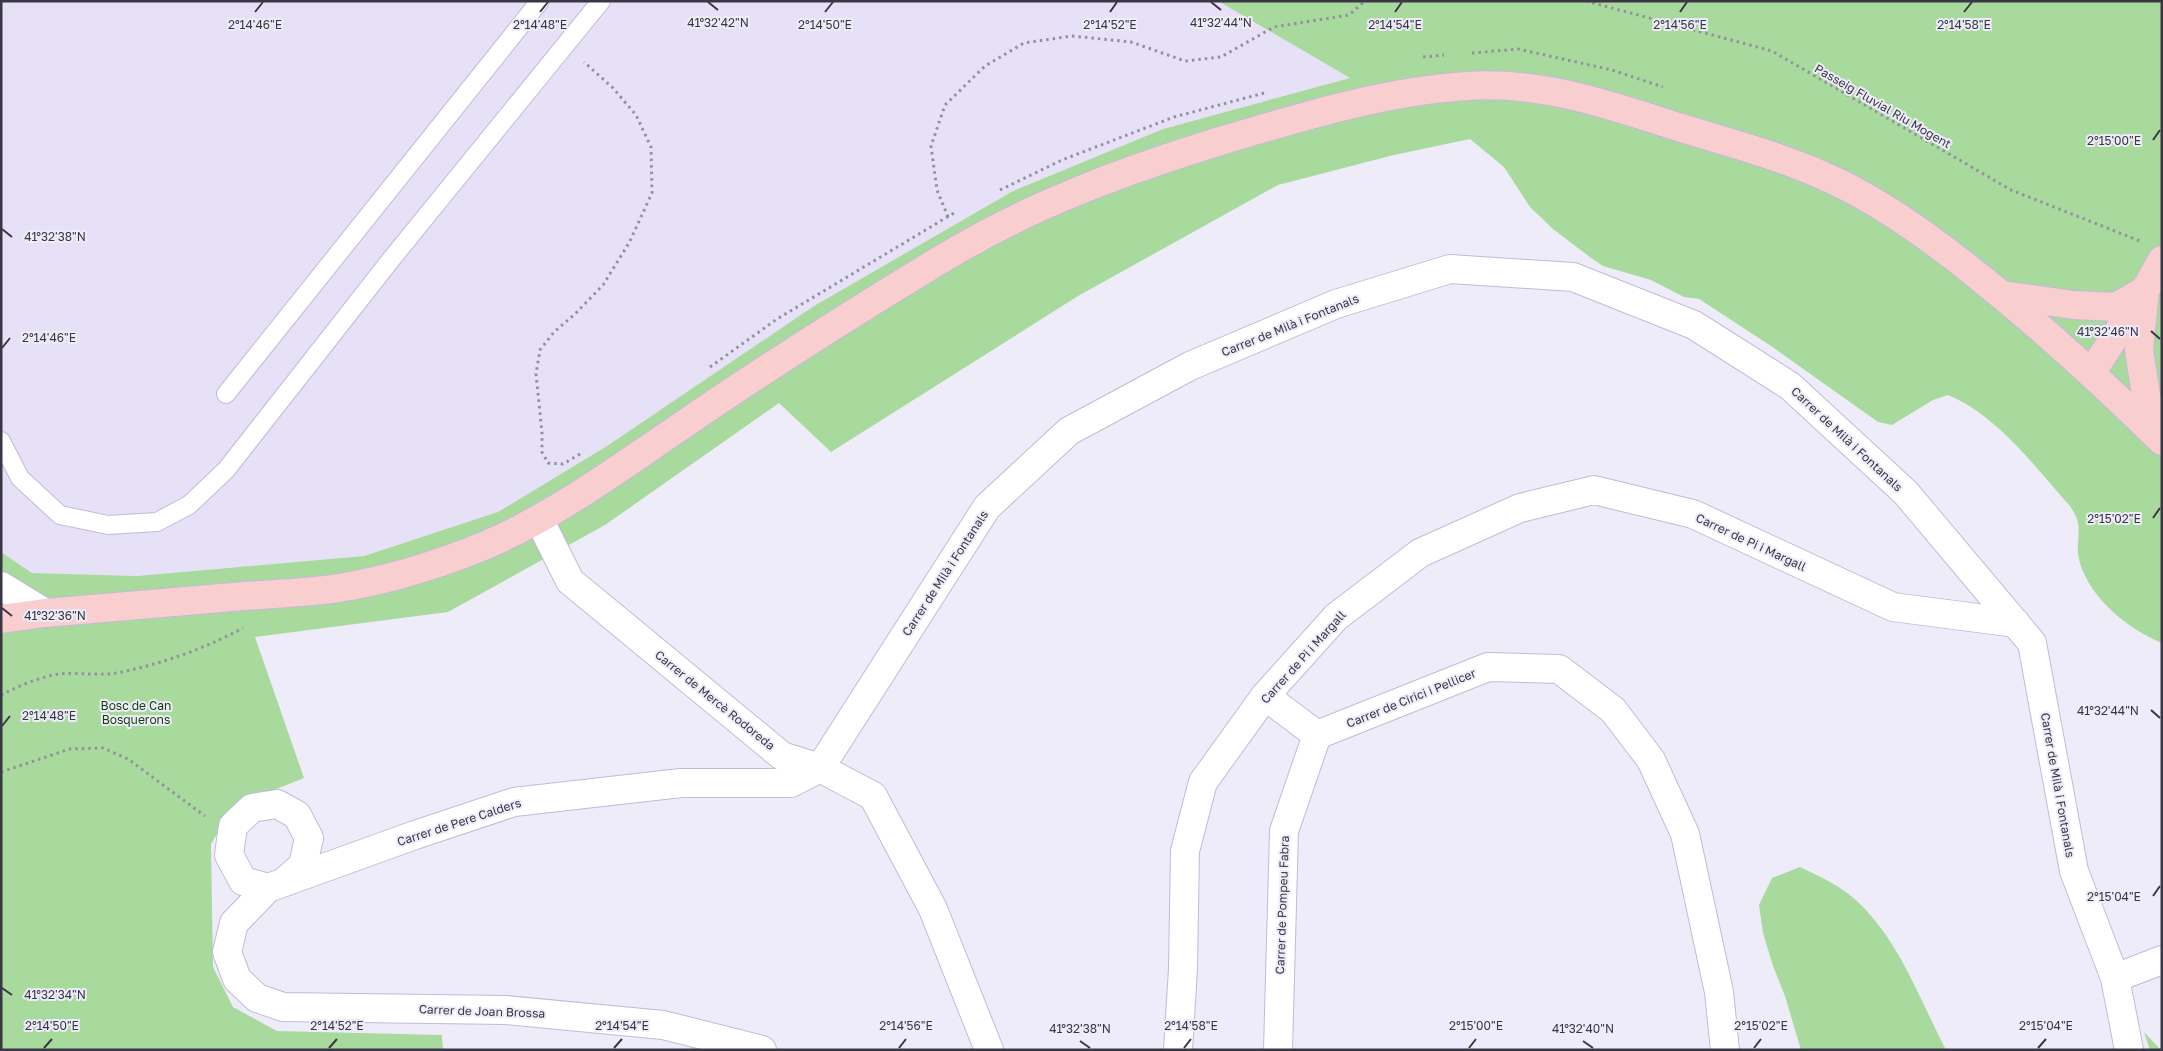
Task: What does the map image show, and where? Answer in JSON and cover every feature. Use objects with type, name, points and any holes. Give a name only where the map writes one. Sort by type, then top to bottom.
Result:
[{"type":"street","points":[[1,619],[45,613],[340,588],[432,564],[486,545],[539,519],[618,470],[881,296],[1003,224],[1106,179],[1162,159],[1280,123],[1362,102],[1426,90],[1471,85],[1515,86],[1599,101],[1806,168],[1842,184],[1883,207],[1945,249],[2092,372],[2162,442]]},
{"type":"street","points":[[2156,257],[2146,290],[2139,350],[2147,401],[2162,427]]},
{"type":"street","name":"Carrer de Milà i Fontanals","points":[[820,768],[987,507],[1069,431],[1190,366],[1336,304],[1450,269],[1573,277],[1694,324],[1790,386],[1906,493],[2032,642],[2074,871],[2115,978],[2129,1050]]},
{"type":"street","points":[[2002,295],[2074,305],[2116,308],[2146,290]]},
{"type":"street","points":[[2092,372],[2146,290]]},
{"type":"street","name":"Carrer de Pi i Margall","points":[[1178,1050],[1183,969],[1185,851],[1204,782],[1266,696],[1336,616],[1420,553],[1520,508],[1594,490],[1693,514],[1892,607],[2016,623]]},
{"type":"street","name":"Carrer de Mercè Rodoreda","points":[[539,519],[570,581],[782,756],[820,768],[873,796],[933,909],[989,1050]]},
{"type":"street","points":[[1,586],[45,613]]},
{"type":"street","name":"Carrer de Cirici i Pellicer","points":[[1317,735],[1488,667],[1558,669],[1613,710],[1651,760],[1685,834],[1719,992],[1725,1050]]},
{"type":"street","points":[[1266,696],[1317,735]]},
{"type":"street","name":"Carrer de Pompeu Fabra","points":[[1278,1050],[1284,831],[1317,735]]},
{"type":"street","name":"Carrer de Pere Calders","points":[[237,979],[226,952],[234,923],[276,886],[415,835],[514,802],[681,783],[791,783],[820,768]]},
{"type":"street","points":[[276,804],[297,815],[309,838],[303,865],[276,886],[243,881],[229,856],[234,825],[252,808],[276,804]]},
{"type":"street","points":[[2115,978],[2162,960]]},
{"type":"street","name":"Carrer de Joan Brossa","points":[[237,979],[257,998],[284,1007],[506,1010],[663,1025],[762,1050]]},
{"type":"lane","points":[[226,394],[540,1]]},
{"type":"lane","points":[[1,441],[20,478],[60,515],[108,525],[157,522],[189,505],[226,470],[393,257],[601,1]]},
{"type":"path","points":[[948,217],[936,190],[931,146],[945,105],[985,66],[1024,43],[1072,36],[1131,42],[1184,61],[1221,57],[1274,27],[1349,15],[1365,1]]},
{"type":"path","name":"Passeig Fluvial Riu Mogent","points":[[1586,1],[1772,51],[2011,190],[2156,257]]},
{"type":"path","points":[[1,695],[20,685],[59,674],[115,673],[158,663],[219,641],[259,619],[262,594]]},
{"type":"path","points":[[1,772],[70,749],[103,748],[128,759],[203,815],[234,825]]},
{"type":"shaded area","points":[[1,1],[1218,1],[1350,78],[1163,129],[1013,191],[814,306],[607,446],[498,512],[364,556],[137,576],[32,573],[1,552]]},
{"type":"green space","name":"Bosc de Can Bosquerons","points":[[1218,1],[2162,1],[2162,643],[2135,629],[2109,608],[2098,596],[2082,569],[2078,554],[2078,523],[2070,506],[2014,443],[1983,415],[1948,395],[1933,400],[1892,425],[1878,422],[1771,346],[1699,299],[1684,297],[1651,280],[1603,266],[1591,258],[1553,229],[1530,207],[1504,167],[1470,139],[1394,155],[1278,185],[1078,296],[831,452],[779,403],[605,525],[448,612],[255,637],[304,778],[234,806],[211,844],[213,967],[233,1007],[277,1031],[442,1035],[443,1050],[1,1050],[1,552],[32,573],[137,576],[364,556],[498,512],[607,446],[814,306],[1013,191],[1163,129],[1350,78]]},
{"type":"green space","points":[[1800,867],[1845,891],[1873,918],[1886,935],[1908,972],[1946,1050],[1801,1050],[1763,933],[1759,905],[1772,878]]},
{"type":"green space","points":[[2144,1032],[2161,1050],[2150,1050]]}]
